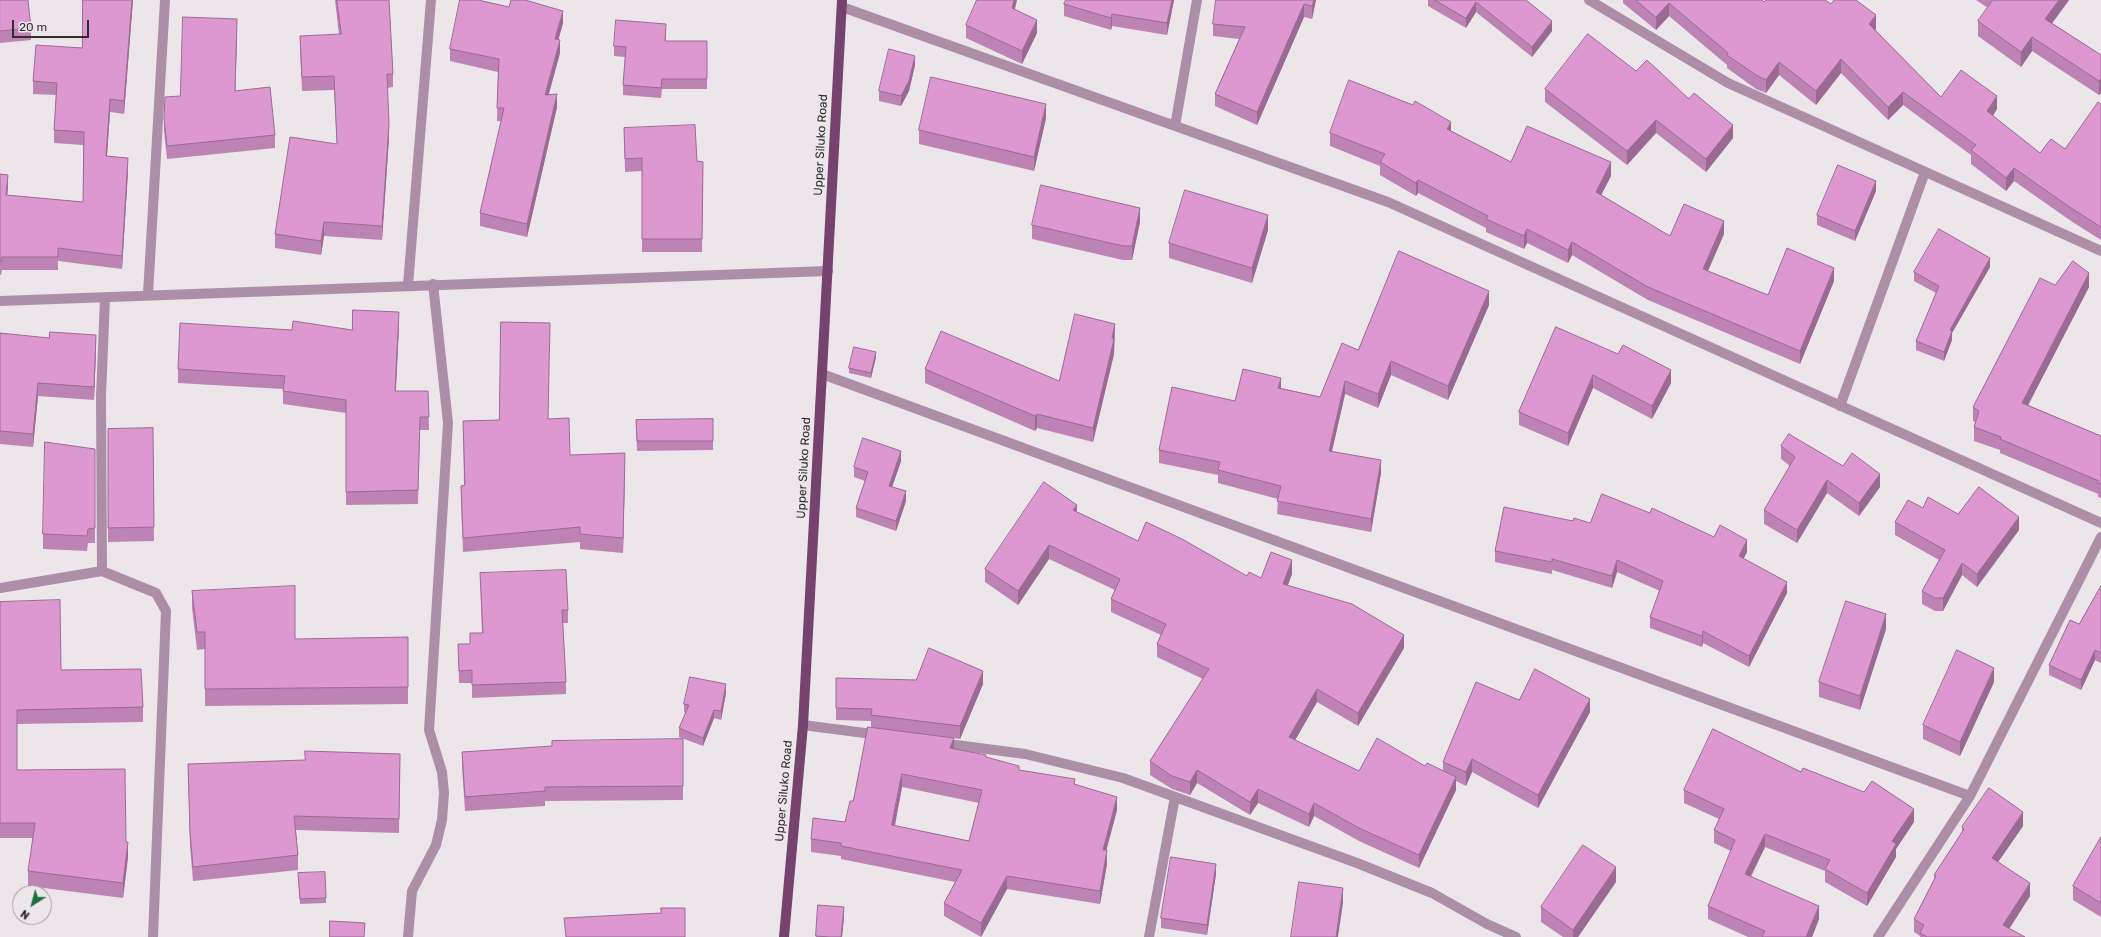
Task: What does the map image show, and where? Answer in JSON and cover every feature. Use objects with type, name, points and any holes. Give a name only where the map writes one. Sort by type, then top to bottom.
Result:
[{"type":"main road","name":"Upper Siluko Road","points":[[784,937],[803,725],[842,4]]},
{"type":"street","points":[[148,294],[165,0]]},
{"type":"street","points":[[408,285],[431,0]]},
{"type":"street","points":[[1175,126],[1197,0]]},
{"type":"street","points":[[1589,0],[1728,83],[2101,251]]},
{"type":"street","points":[[842,4],[1388,202],[2101,523]]},
{"type":"street","points":[[1840,406],[1925,172]]},
{"type":"street","points":[[0,301],[105,298],[148,294],[828,270]]},
{"type":"street","points":[[408,937],[412,891],[436,845],[442,820],[444,793],[442,772],[430,730],[448,423],[433,284]]},
{"type":"street","points":[[102,571],[101,396],[105,298]]},
{"type":"street","points":[[822,374],[1970,796]]},
{"type":"street","points":[[1878,937],[1970,796],[2101,537]]},
{"type":"street","points":[[0,588],[102,571],[156,593],[166,611],[152,937]]},
{"type":"street","points":[[803,725],[890,736]]},
{"type":"street","points":[[930,742],[1025,754],[1071,764],[1123,778],[1357,863],[1432,893],[1487,924],[1516,937]]},
{"type":"street","points":[[1149,937],[1175,797]]},
{"type":"building","points":[[0,0],[28,0],[31,28],[0,31]]},
{"type":"building","points":[[83,0],[132,0],[124,101],[110,99],[106,156],[128,158],[122,256],[58,248],[58,257],[2,257],[0,262],[0,174],[8,175],[6,195],[83,202],[84,132],[54,130],[57,83],[33,81],[36,45],[82,48]]},
{"type":"building","points":[[337,0],[389,0],[393,74],[387,74],[389,124],[382,226],[324,222],[321,241],[275,234],[290,137],[337,144],[334,76],[302,77],[300,36],[341,34]]},
{"type":"building","points":[[460,0],[478,0],[509,7],[511,0],[525,0],[563,11],[555,39],[560,40],[545,95],[557,94],[527,224],[480,213],[504,108],[497,108],[499,59],[450,49]]},
{"type":"building","points":[[977,0],[1014,0],[1012,8],[1037,20],[1022,51],[966,25]]},
{"type":"building","points":[[1066,0],[1172,0],[1167,23],[1112,14],[1111,18],[1064,4]]},
{"type":"building","points":[[1216,0],[1314,0],[1312,6],[1304,4],[1257,112],[1215,94],[1245,27],[1213,24]]},
{"type":"building","points":[[1435,0],[1526,0],[1552,21],[1532,47],[1476,2],[1466,18]]},
{"type":"building","points":[[1636,0],[1762,0],[1764,2],[1766,0],[1825,0],[1831,4],[1834,0],[1856,0],[1876,15],[1869,24],[1941,97],[1961,70],[1997,96],[1987,111],[2040,153],[2051,139],[2065,149],[2098,102],[2101,104],[2101,227],[2014,168],[2006,178],[1971,150],[1976,145],[1903,92],[1888,107],[1841,59],[1816,91],[1779,62],[1766,80],[1727,55],[1728,53],[1669,3],[1656,17]]},
{"type":"building","points":[[1993,0],[2059,0],[2045,19],[2101,55],[2101,78],[2099,81],[2032,37],[2021,52],[1978,21]]},
{"type":"building","points":[[183,17],[237,19],[235,91],[270,87],[275,135],[167,146],[164,118],[165,97],[180,96]]},
{"type":"building","points":[[616,20],[666,24],[665,41],[707,41],[707,79],[662,79],[661,88],[623,85],[626,47],[614,46]]},
{"type":"building","points":[[1588,34],[1636,71],[1647,60],[1689,99],[1694,93],[1733,125],[1706,159],[1656,120],[1627,151],[1545,89]]},
{"type":"building","points":[[889,49],[915,56],[909,81],[901,96],[879,91]]},
{"type":"building","points":[[931,77],[1046,104],[1034,157],[919,130]]},
{"type":"building","points":[[1349,80],[1413,105],[1415,101],[1451,122],[1447,129],[1511,162],[1527,126],[1611,162],[1596,192],[1670,236],[1684,204],[1724,221],[1703,269],[1768,295],[1787,248],[1834,268],[1800,351],[1648,287],[1572,242],[1568,250],[1527,229],[1524,236],[1486,219],[1488,216],[1418,180],[1416,183],[1380,162],[1385,154],[1330,133]]},
{"type":"building","points":[[695,125],[697,161],[703,162],[702,239],[642,239],[642,158],[625,159],[624,128]]},
{"type":"building","points":[[1838,165],[1876,181],[1855,231],[1817,215]]},
{"type":"building","points":[[1041,185],[1140,208],[1132,246],[1123,246],[1032,225]]},
{"type":"building","points":[[1185,190],[1268,215],[1252,268],[1169,243]]},
{"type":"building","points":[[1939,229],[1990,258],[1950,330],[1952,331],[1944,352],[1916,341],[1939,286],[1914,272]]},
{"type":"building","points":[[1399,251],[1489,291],[1448,386],[1391,361],[1378,394],[1345,381],[1329,451],[1381,460],[1371,519],[1277,501],[1281,486],[1218,470],[1220,462],[1159,450],[1172,387],[1235,401],[1243,369],[1281,378],[1278,388],[1320,397],[1342,343],[1358,350]]},
{"type":"building","points":[[2073,261],[2089,273],[2022,403],[2101,436],[2101,484],[2098,483],[2099,481],[2000,439],[2001,437],[1974,427],[1979,411],[1973,407],[2040,278],[2055,285]]},
{"type":"building","points":[[353,310],[399,312],[395,391],[428,391],[429,417],[420,417],[418,490],[346,492],[346,400],[283,391],[285,376],[178,369],[180,323],[292,330],[293,321],[352,330]]},
{"type":"building","points":[[1075,314],[1115,324],[1112,338],[1114,339],[1093,428],[1037,414],[1035,416],[925,369],[941,331],[1059,381]]},
{"type":"building","points":[[501,322],[550,323],[548,419],[569,418],[570,455],[625,453],[623,538],[580,534],[580,527],[463,538],[461,486],[465,485],[463,421],[499,420]]},
{"type":"building","points":[[1556,327],[1618,354],[1623,345],[1671,370],[1652,406],[1593,375],[1568,433],[1519,412]]},
{"type":"building","points":[[50,332],[96,335],[94,387],[38,383],[33,434],[0,431],[0,333],[49,338]]},
{"type":"building","points":[[854,347],[876,352],[871,373],[849,368]]},
{"type":"building","points":[[713,419],[713,441],[637,441],[636,420]]},
{"type":"building","points":[[153,428],[154,527],[108,528],[108,429]]},
{"type":"building","points":[[1789,434],[1843,466],[1852,453],[1880,474],[1859,503],[1827,480],[1797,530],[1764,510],[1795,457],[1781,446]]},
{"type":"building","points":[[863,438],[901,451],[889,486],[906,491],[896,521],[856,508],[868,472],[854,467]]},
{"type":"building","points":[[45,442],[95,449],[95,528],[88,529],[87,536],[43,534]]},
{"type":"building","points":[[1044,482],[1077,505],[1073,510],[1138,541],[1146,522],[1182,539],[1247,576],[1249,572],[1261,578],[1271,552],[1292,560],[1283,584],[1352,604],[1404,635],[1358,713],[1317,689],[1289,737],[1359,771],[1377,738],[1425,766],[1427,763],[1456,777],[1419,855],[1361,829],[1314,803],[1309,814],[1258,789],[1250,802],[1197,770],[1190,782],[1172,776],[1150,761],[1209,669],[1157,644],[1166,624],[1111,599],[1120,579],[1049,545],[1018,591],[985,569]]},
{"type":"building","points":[[1979,487],[2019,517],[1977,574],[1962,563],[1943,598],[1935,598],[1922,591],[1945,550],[1895,522],[1908,500],[1923,508],[1928,497],[1958,514]]},
{"type":"building","points":[[1602,494],[1650,513],[1652,508],[1714,537],[1720,525],[1747,540],[1739,556],[1787,582],[1749,656],[1703,631],[1702,636],[1650,617],[1663,581],[1617,560],[1612,576],[1552,559],[1552,562],[1495,551],[1504,507],[1573,521],[1574,518],[1590,523]]},
{"type":"building","points":[[566,570],[568,610],[562,610],[566,682],[472,685],[472,670],[459,671],[458,644],[470,644],[470,633],[483,633],[480,573]]},
{"type":"building","points":[[295,586],[295,639],[408,637],[408,687],[205,689],[205,632],[197,632],[192,591]]},
{"type":"building","points":[[2101,586],[2101,653],[2095,650],[2081,680],[2049,665],[2070,620],[2079,624]]},
{"type":"building","points":[[60,600],[61,670],[141,669],[143,707],[17,710],[17,770],[125,769],[126,842],[128,842],[123,883],[28,871],[35,823],[0,823],[0,602]]},
{"type":"building","points":[[1846,601],[1886,614],[1860,696],[1819,682]]},
{"type":"building","points":[[929,648],[983,671],[960,726],[871,715],[872,709],[836,708],[836,678],[916,680]]},
{"type":"building","points":[[1957,650],[1994,668],[1960,742],[1923,725]]},
{"type":"building","points":[[1535,669],[1590,699],[1538,795],[1472,759],[1466,772],[1443,762],[1476,682],[1519,700]]},
{"type":"building","points":[[690,677],[726,684],[721,711],[714,710],[703,738],[679,728],[689,705],[684,704]]},
{"type":"building","points":[[868,727],[954,738],[950,748],[986,755],[986,757],[1019,766],[1019,770],[1075,779],[1074,784],[1117,797],[1103,850],[1107,850],[1100,891],[1007,876],[981,923],[944,903],[962,870],[841,846],[841,843],[811,839],[813,818],[845,822],[850,801],[853,801]],"holes":[[[902,774],[982,790],[969,841],[892,825]]]},
{"type":"building","points":[[1713,729],[1801,772],[1803,768],[1864,792],[1872,781],[1914,809],[1892,841],[1896,844],[1867,893],[1825,869],[1830,860],[1765,834],[1745,874],[1819,906],[1806,937],[1762,937],[1765,931],[1708,906],[1735,840],[1714,830],[1724,809],[1684,790]]},
{"type":"building","points":[[683,739],[683,786],[545,787],[545,791],[465,797],[462,752],[552,746],[552,741]]},
{"type":"building","points":[[305,751],[400,754],[399,819],[294,816],[298,855],[193,867],[190,832],[188,764],[305,760]]},
{"type":"building","points":[[1989,788],[2023,812],[1992,858],[2030,883],[2003,925],[2025,937],[1927,937],[1920,933],[1924,925],[1914,919],[1936,876],[1934,875],[1964,829],[1962,827]]},
{"type":"building","points":[[2101,837],[2101,903],[2073,886]]},
{"type":"building","points":[[1583,845],[1616,867],[1573,930],[1541,907]]},
{"type":"building","points":[[1171,857],[1216,864],[1207,925],[1161,918]]},
{"type":"building","points":[[325,872],[326,898],[300,899],[298,873]]},
{"type":"building","points":[[1299,882],[1343,888],[1336,937],[1291,937]]},
{"type":"building","points":[[818,905],[844,907],[841,937],[816,936]]},
{"type":"building","points":[[661,908],[685,908],[685,937],[566,937],[564,918],[661,913]]},
{"type":"building","points":[[330,921],[365,923],[364,937],[330,937]]}]
